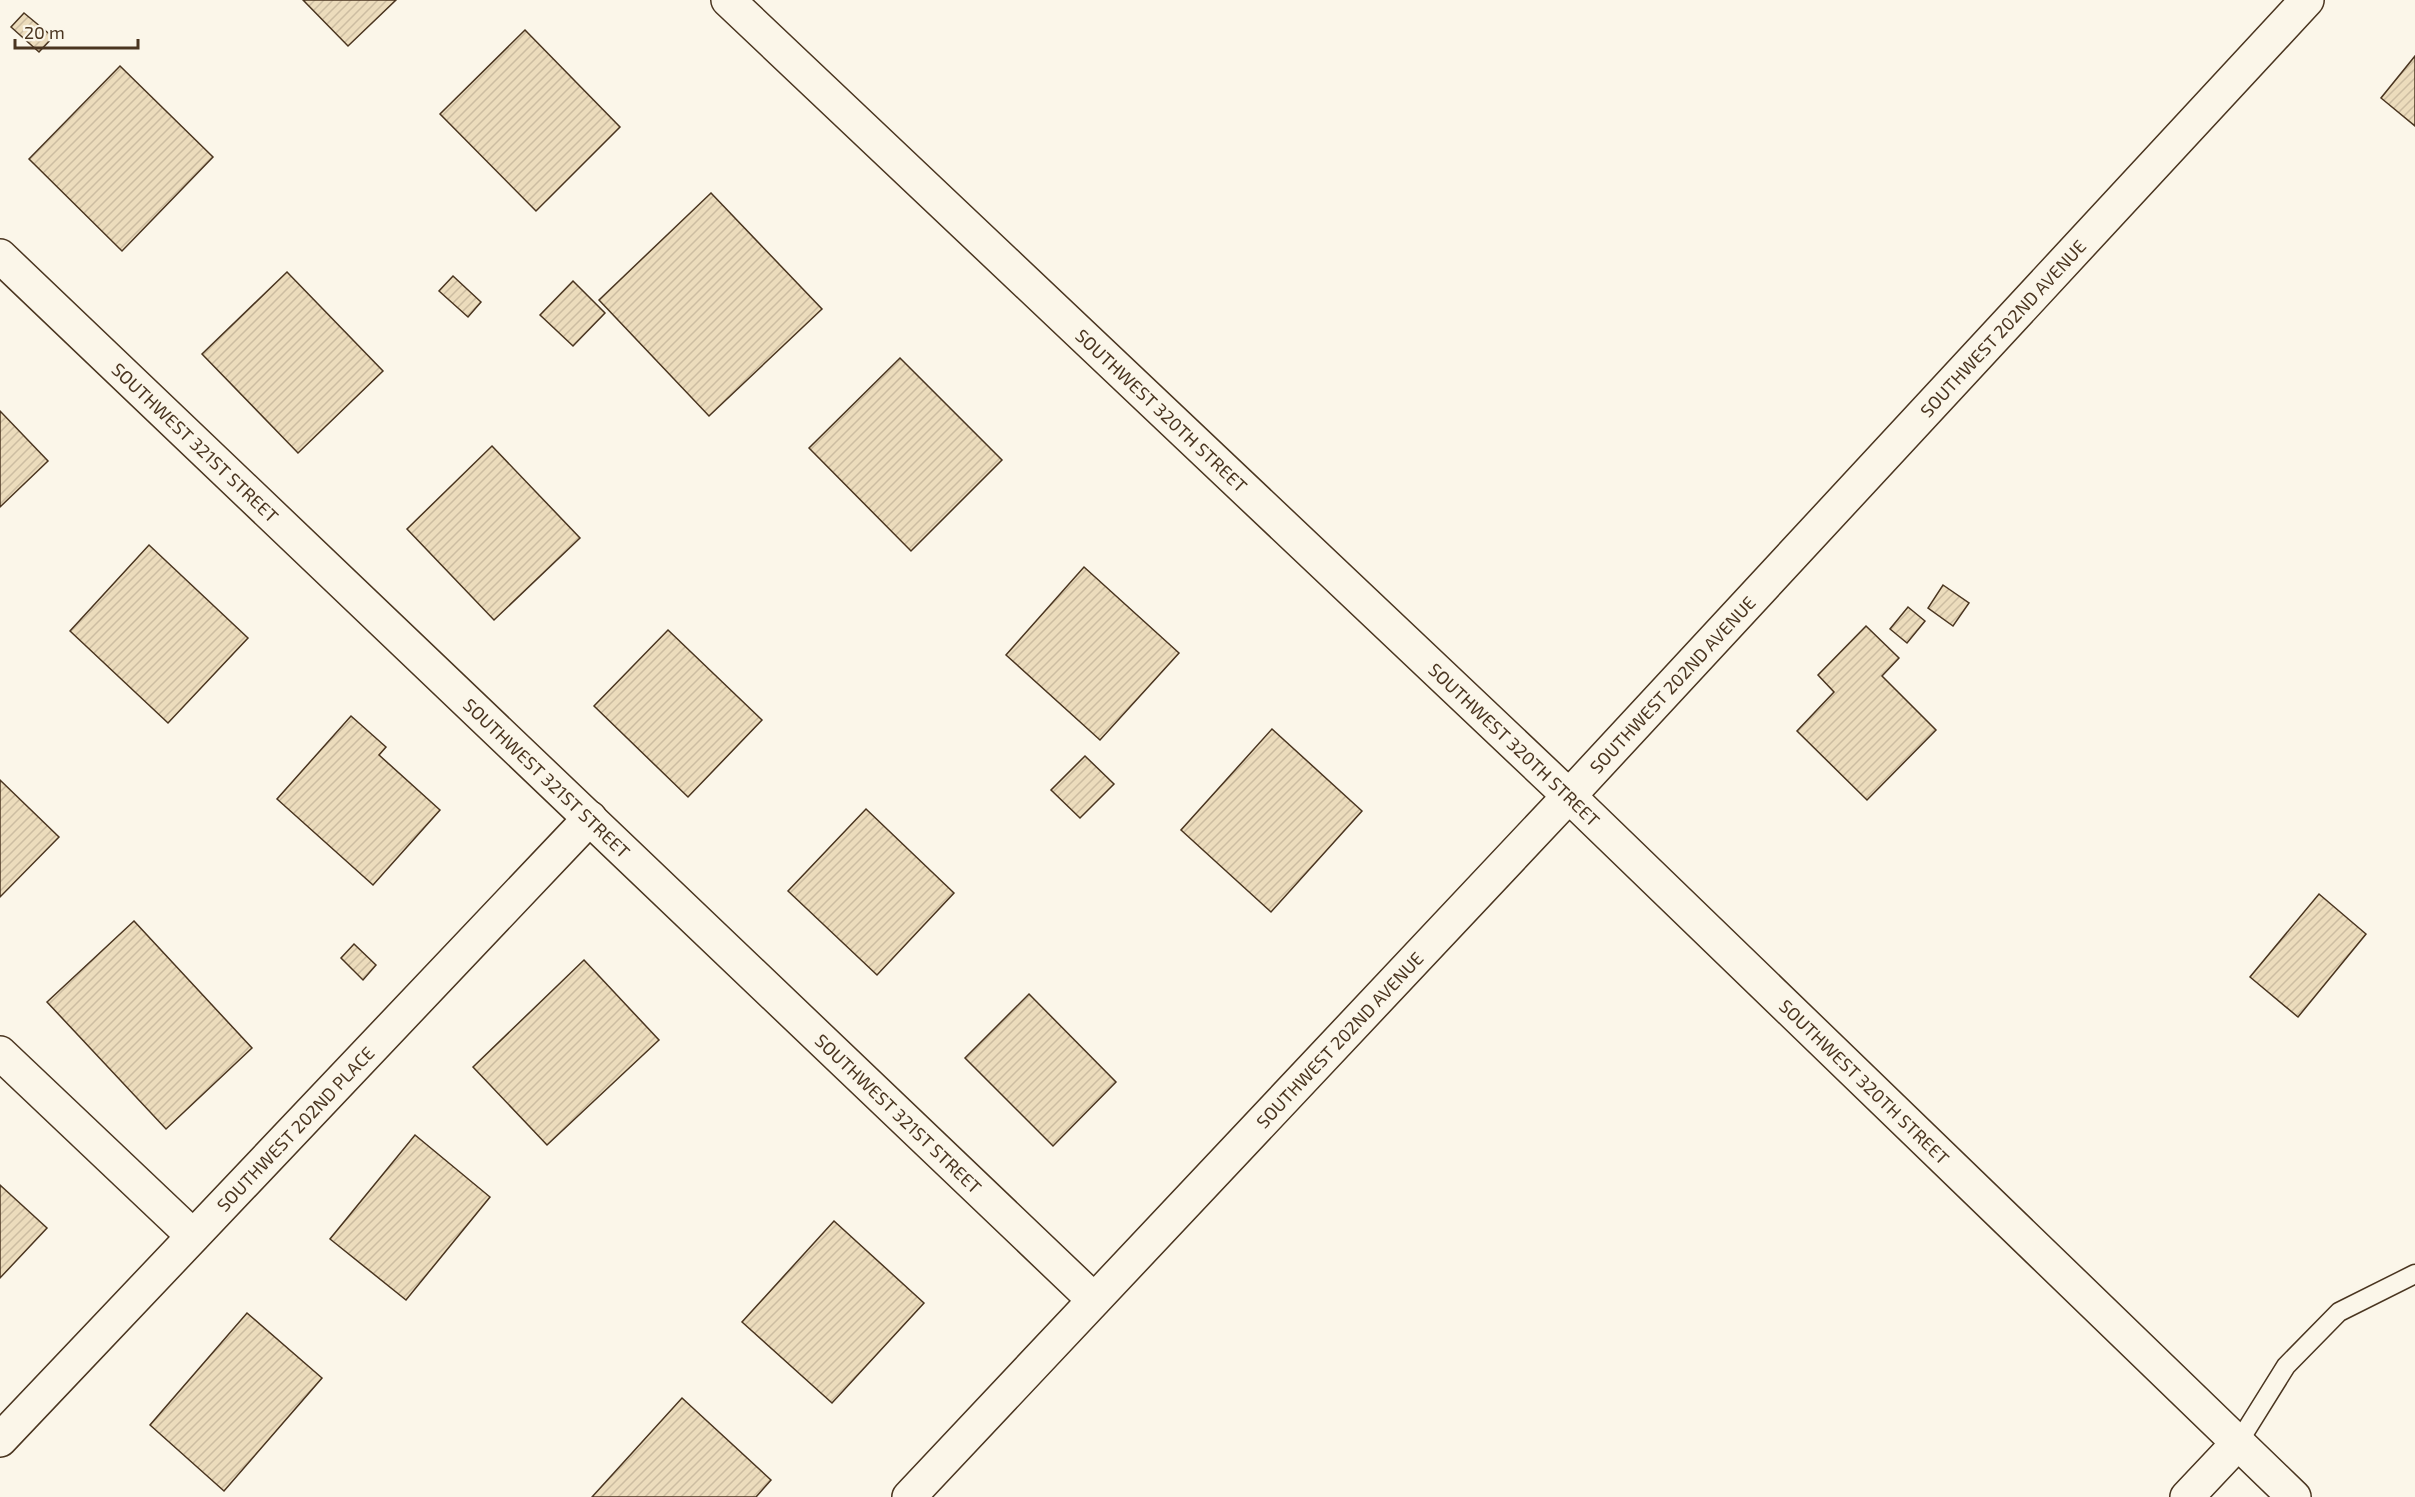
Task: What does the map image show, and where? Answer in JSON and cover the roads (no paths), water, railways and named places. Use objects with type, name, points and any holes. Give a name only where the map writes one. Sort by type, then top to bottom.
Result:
[{"type":"street","name":"SOUTHWEST 320TH STREET","points":[[728,0],[1569,796],[2294,1497]]},
{"type":"street","name":"SOUTHWEST 202ND AVENUE","points":[[909,1497],[1569,796],[2307,0]]},
{"type":"street","name":"SOUTHWEST 321ST STREET","points":[[0,256],[1095,1300]]},
{"type":"street","name":"SOUTHWEST 202ND PLACE","points":[[0,1440],[590,818]]},
{"type":"street","points":[[0,1053],[193,1236]]},
{"type":"street","points":[[2187,1497],[2238,1443]]},
{"type":"lane","points":[[2238,1443],[2286,1366],[2339,1312],[2415,1274]]}]
